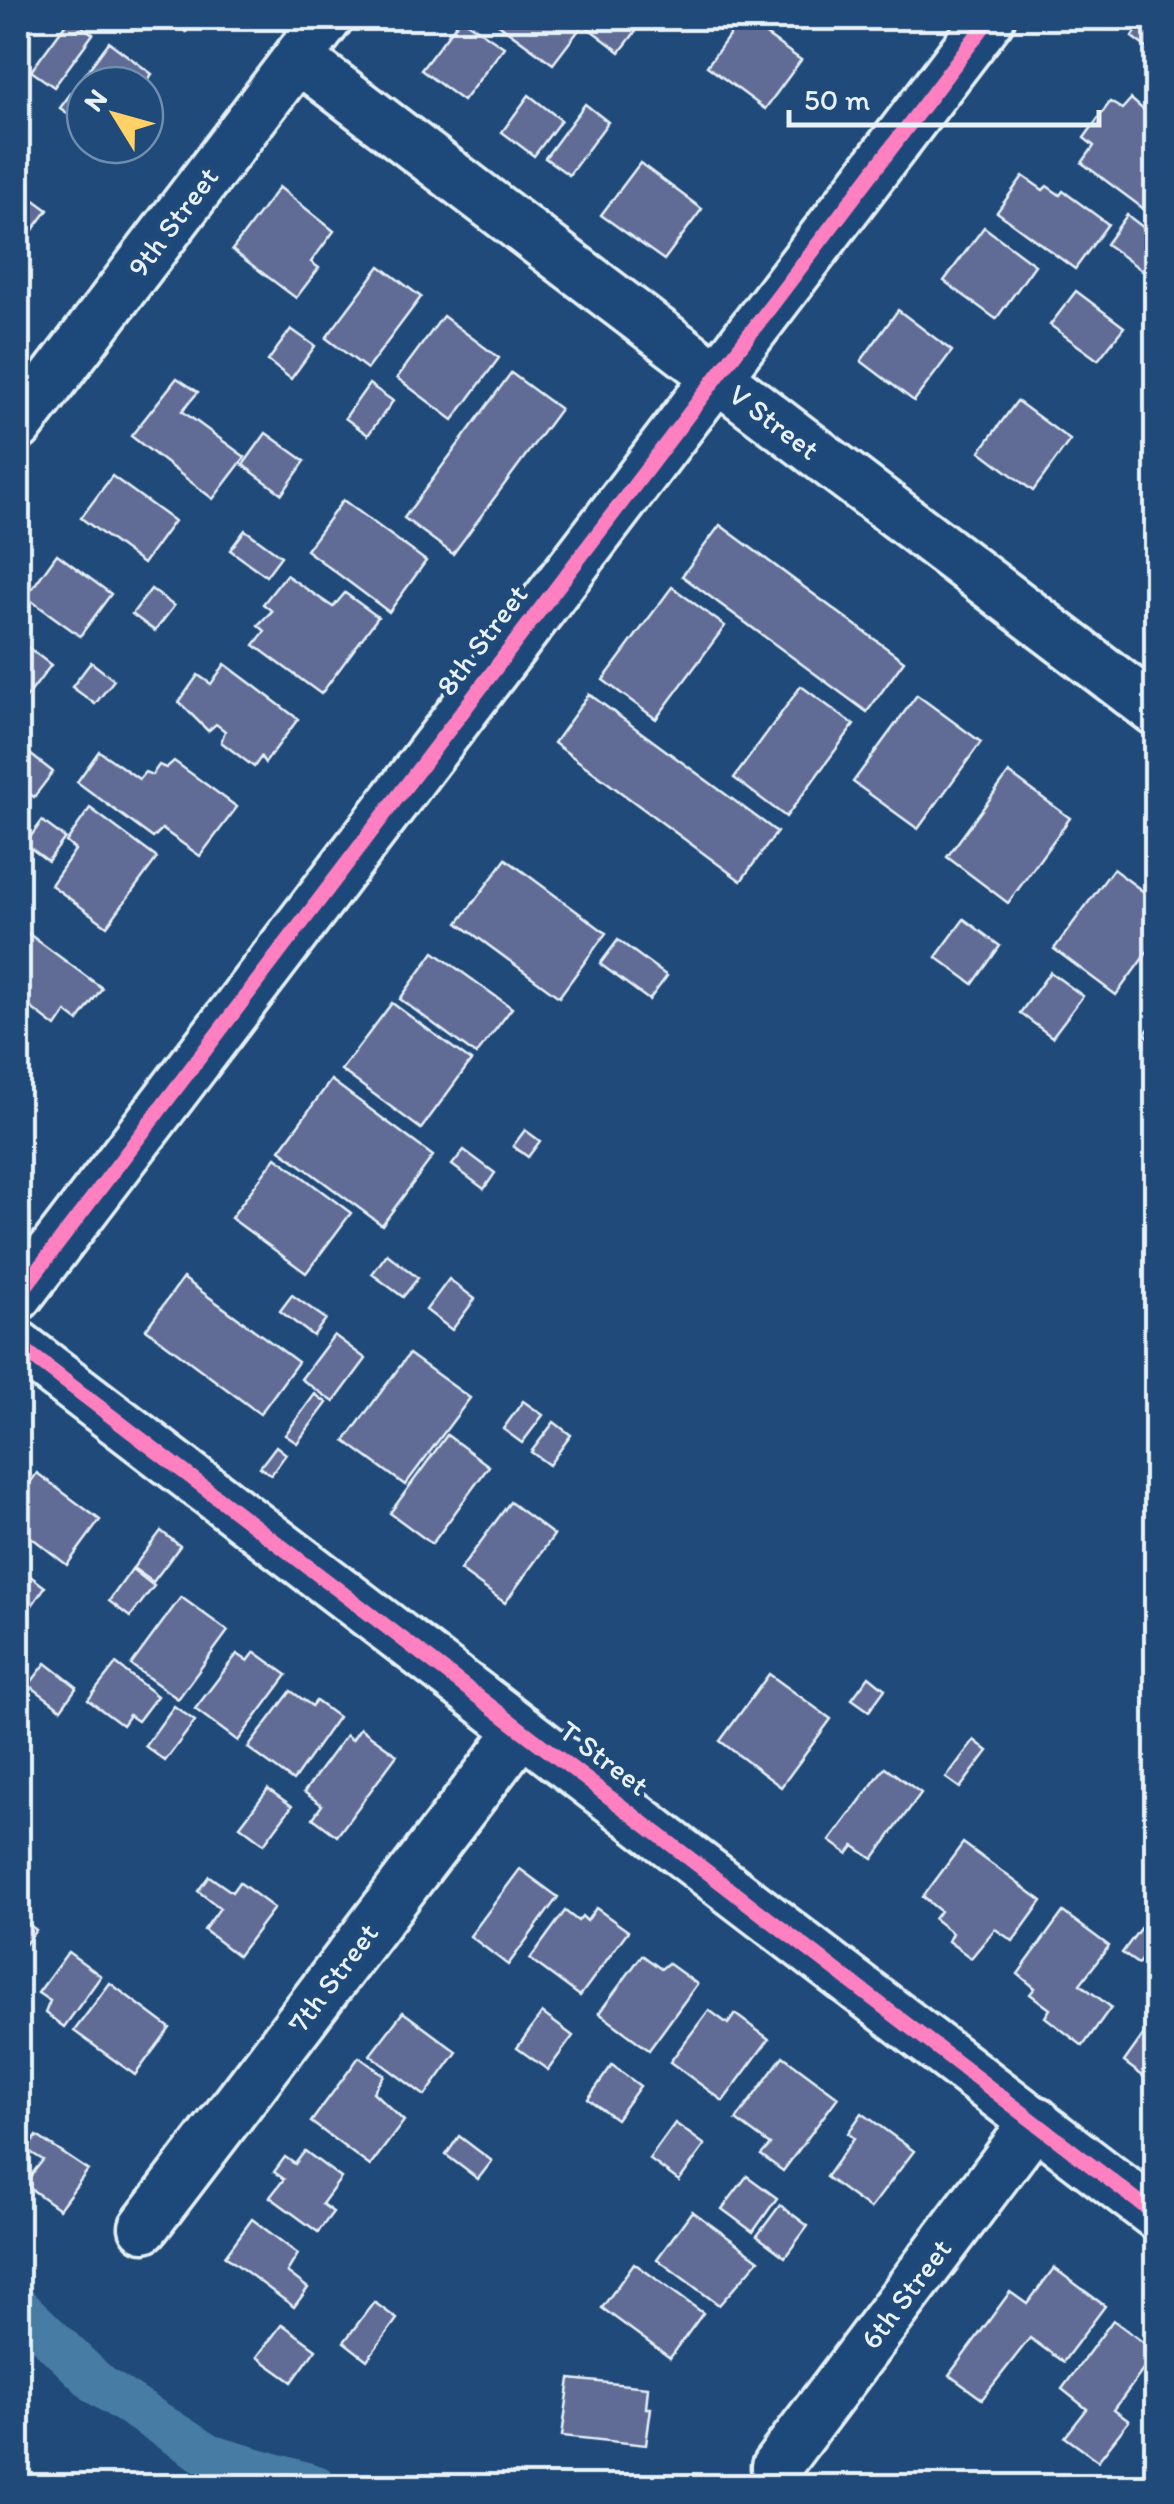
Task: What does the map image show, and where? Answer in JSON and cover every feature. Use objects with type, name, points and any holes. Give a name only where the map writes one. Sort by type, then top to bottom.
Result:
[{"type":"street","name":"9th Street","points":[[18,426],[328,18]]},
{"type":"street","name":"8th Street","points":[[18,1296],[990,18]]},
{"type":"street","name":"V Street","points":[[298,58],[1156,711]]},
{"type":"street","name":"T Street","points":[[18,1346],[1156,2215]]},
{"type":"street","name":"7th Street","points":[[144,2227],[522,1730]]},
{"type":"street","name":"6th Street","points":[[776,2467],[1036,2122]]},
{"type":"building","points":[[70,18],[93,34],[70,65],[65,65],[65,72],[54,87],[31,71]]},
{"type":"building","points":[[167,18],[197,18],[186,32]]},
{"type":"building","points":[[461,18],[504,47],[463,101],[421,70]]},
{"type":"building","points":[[490,18],[588,18],[553,64]]},
{"type":"building","points":[[594,18],[646,18],[620,52],[587,27]]},
{"type":"building","points":[[742,18],[801,60],[765,109],[707,66]]},
{"type":"building","points":[[1147,18],[1156,18],[1156,55],[1132,37]]},
{"type":"building","points":[[109,42],[140,65],[92,65]]},
{"type":"building","points":[[529,95],[561,120],[534,156],[502,132]]},
{"type":"building","points":[[1131,99],[1156,121],[1156,218],[1082,163],[1094,146],[1084,138],[1110,102],[1122,109]]},
{"type":"building","points":[[585,104],[608,122],[569,175],[545,158]]},
{"type":"building","points":[[640,163],[702,209],[664,260],[601,215]]},
{"type":"building","points":[[1023,176],[1043,190],[1047,186],[1060,195],[1063,191],[1108,224],[1075,269],[997,212]]},
{"type":"building","points":[[279,187],[334,231],[311,262],[319,268],[296,298],[232,250]]},
{"type":"building","points":[[18,188],[48,210],[18,250]]},
{"type":"building","points":[[1127,215],[1156,237],[1156,252],[1143,271],[1106,244]]},
{"type":"building","points":[[984,227],[1035,265],[996,319],[944,281]]},
{"type":"building","points":[[380,266],[421,297],[367,369],[326,338]]},
{"type":"building","points":[[1076,291],[1124,327],[1098,360],[1050,325]]},
{"type":"building","points":[[898,310],[952,351],[914,401],[861,361]]},
{"type":"building","points":[[443,316],[499,358],[453,420],[397,378]]},
{"type":"building","points":[[291,329],[315,346],[291,379],[268,361]]},
{"type":"building","points":[[511,373],[560,409],[453,554],[404,518]]},
{"type":"building","points":[[177,378],[198,392],[182,411],[245,457],[213,499],[131,436]]},
{"type":"building","points":[[369,384],[393,401],[368,435],[345,418]]},
{"type":"building","points":[[1017,401],[1070,440],[1033,491],[980,451]]},
{"type":"building","points":[[266,433],[305,461],[282,494],[243,465]]},
{"type":"building","points":[[112,476],[174,521],[143,564],[81,518]]},
{"type":"building","points":[[343,500],[426,561],[389,612],[306,550]]},
{"type":"building","points":[[720,525],[904,661],[867,712],[682,576]]},
{"type":"building","points":[[245,530],[281,556],[266,576],[230,550]]},
{"type":"building","points":[[57,554],[111,594],[80,636],[26,597]]},
{"type":"building","points":[[286,575],[333,607],[345,593],[378,617],[321,694],[254,645],[265,631],[258,625],[272,611],[263,604]]},
{"type":"building","points":[[672,587],[725,626],[656,719],[603,680]]},
{"type":"building","points":[[151,589],[174,606],[155,631],[132,614]]},
{"type":"building","points":[[18,640],[51,665],[18,709]]},
{"type":"building","points":[[91,662],[114,680],[95,704],[72,687]]},
{"type":"building","points":[[225,664],[298,719],[265,763],[261,757],[254,767],[221,742],[225,731],[216,724],[208,731],[179,702],[198,675],[211,684]]},
{"type":"building","points":[[801,686],[854,725],[786,817],[734,778]]},
{"type":"building","points":[[589,694],[777,832],[741,881],[554,743]]},
{"type":"building","points":[[917,695],[981,742],[918,829],[853,782]]},
{"type":"building","points":[[26,751],[53,772],[34,797],[18,786],[18,763]]},
{"type":"building","points":[[99,751],[139,779],[145,772],[152,775],[159,765],[166,768],[174,761],[237,807],[200,856],[162,829],[153,838],[77,782]]},
{"type":"building","points":[[1009,773],[1070,818],[1008,903],[947,857]]},
{"type":"building","points":[[90,808],[157,858],[107,926],[51,885],[75,850],[66,842]]},
{"type":"building","points":[[42,821],[65,838],[48,861],[25,844]]},
{"type":"building","points":[[506,859],[606,933],[559,997],[458,923]]},
{"type":"building","points":[[1113,869],[1156,901],[1156,940],[1116,995],[1054,949]]},
{"type":"building","points":[[964,919],[1000,946],[973,984],[936,957]]},
{"type":"building","points":[[18,926],[102,988],[78,1021],[66,1012],[56,1027],[18,998]]},
{"type":"building","points":[[618,940],[667,976],[649,1000],[600,964]]},
{"type":"building","points":[[434,952],[512,1008],[476,1055],[400,999]]},
{"type":"building","points":[[1050,972],[1083,996],[1052,1037],[1020,1013]]},
{"type":"building","points":[[392,1003],[471,1061],[421,1129],[341,1070]]},
{"type":"building","points":[[1156,1019],[1156,1043],[1145,1034]]},
{"type":"building","points":[[331,1080],[433,1156],[382,1225],[280,1150]]},
{"type":"building","points":[[525,1130],[540,1141],[528,1157],[513,1146]]},
{"type":"building","points":[[464,1150],[495,1173],[484,1189],[452,1165]]},
{"type":"building","points":[[276,1157],[351,1213],[306,1273],[231,1218]]},
{"type":"building","points":[[387,1254],[418,1278],[403,1297],[372,1274]]},
{"type":"building","points":[[183,1278],[298,1362],[260,1414],[146,1329]]},
{"type":"building","points":[[449,1279],[475,1299],[452,1330],[426,1310]]},
{"type":"building","points":[[292,1295],[326,1319],[313,1336],[280,1311]]},
{"type":"building","points":[[334,1335],[366,1359],[334,1402],[301,1379]]},
{"type":"building","points":[[409,1354],[470,1398],[405,1485],[345,1441]]},
{"type":"building","points":[[315,1394],[327,1403],[297,1443],[285,1435]]},
{"type":"building","points":[[523,1401],[543,1415],[522,1443],[503,1429]]},
{"type":"building","points":[[554,1422],[571,1435],[549,1465],[531,1452]]},
{"type":"building","points":[[447,1435],[489,1466],[432,1544],[390,1513]]},
{"type":"building","points":[[276,1446],[286,1454],[271,1475],[260,1467]]},
{"type":"building","points":[[37,1473],[100,1520],[67,1565],[18,1527],[18,1499]]},
{"type":"building","points":[[510,1502],[554,1535],[505,1603],[460,1570]]},
{"type":"building","points":[[161,1531],[180,1546],[153,1582],[133,1568]]},
{"type":"building","points":[[18,1567],[45,1587],[18,1625]]},
{"type":"building","points":[[132,1569],[154,1586],[130,1617],[109,1601]]},
{"type":"building","points":[[181,1597],[228,1631],[178,1699],[131,1665]]},
{"type":"building","points":[[255,1652],[287,1675],[238,1741],[195,1709],[237,1654],[248,1661]]},
{"type":"building","points":[[46,1663],[77,1687],[61,1709],[29,1685]]},
{"type":"building","points":[[116,1664],[157,1696],[138,1721],[129,1715],[122,1725],[88,1700]]},
{"type":"building","points":[[769,1674],[831,1719],[781,1787],[720,1741]]},
{"type":"building","points":[[869,1676],[885,1689],[869,1711],[852,1699]]},
{"type":"building","points":[[291,1691],[312,1706],[316,1701],[338,1717],[293,1781],[248,1748]]},
{"type":"building","points":[[174,1706],[195,1721],[165,1761],[145,1746]]},
{"type":"building","points":[[360,1728],[397,1755],[337,1836],[313,1818],[322,1805],[304,1792],[346,1735],[352,1740]]},
{"type":"building","points":[[974,1740],[988,1751],[960,1788],[946,1778]]},
{"type":"building","points":[[885,1767],[921,1793],[873,1859],[854,1846],[848,1854],[830,1841]]},
{"type":"building","points":[[268,1789],[292,1806],[264,1844],[240,1826]]},
{"type":"building","points":[[963,1843],[1042,1901],[1013,1941],[995,1929],[971,1958],[948,1941],[952,1933],[934,1919],[940,1911],[923,1897]]},
{"type":"building","points":[[520,1869],[558,1897],[508,1965],[470,1936]]},
{"type":"building","points":[[209,1876],[232,1892],[239,1882],[274,1908],[238,1956],[204,1930],[220,1908],[198,1891]]},
{"type":"building","points":[[596,1908],[628,1931],[580,1996],[530,1959],[565,1911],[578,1921],[582,1916],[587,1921]]},
{"type":"building","points":[[1063,1912],[1109,1946],[1080,1984],[1111,2007],[1083,2046],[1045,2017],[1050,2009],[1030,1994],[1035,1988],[1018,1974]]},
{"type":"building","points":[[18,1916],[36,1930],[18,1954]]},
{"type":"building","points":[[1141,1927],[1156,1940],[1138,1964],[1122,1953]]},
{"type":"building","points":[[68,1952],[101,1976],[64,2027],[45,2013],[50,2001],[38,1993]]},
{"type":"building","points":[[642,1955],[661,1969],[668,1963],[697,1984],[649,2050],[599,2013]]},
{"type":"building","points":[[110,1983],[170,2028],[135,2075],[74,2031]]},
{"type":"building","points":[[709,2010],[728,2024],[735,2014],[769,2039],[723,2101],[670,2062]]},
{"type":"building","points":[[403,2012],[457,2052],[425,2096],[370,2055]]},
{"type":"building","points":[[542,2013],[573,2036],[548,2070],[517,2048]]},
{"type":"building","points":[[1156,2017],[1156,2086],[1124,2062]]},
{"type":"building","points":[[783,2056],[838,2097],[783,2171],[761,2155],[770,2145],[736,2120]]},
{"type":"building","points":[[359,2057],[384,2075],[373,2092],[404,2121],[370,2166],[311,2122]]},
{"type":"building","points":[[612,2065],[640,2086],[616,2119],[588,2099]]},
{"type":"building","points":[[862,2113],[914,2151],[870,2209],[826,2177],[854,2138],[848,2133]]},
{"type":"building","points":[[675,2123],[705,2145],[679,2181],[649,2159]]},
{"type":"building","points":[[37,2136],[88,2170],[59,2209],[24,2184],[43,2160],[27,2150]]},
{"type":"building","points":[[459,2136],[492,2161],[478,2179],[446,2155]]},
{"type":"building","points":[[305,2151],[341,2178],[322,2204],[333,2212],[318,2232],[270,2197],[284,2179],[274,2172],[285,2157],[295,2164]]},
{"type":"building","points":[[747,2176],[777,2198],[753,2232],[722,2209]]},
{"type":"building","points":[[780,2205],[808,2226],[785,2257],[757,2236]]},
{"type":"building","points":[[692,2211],[759,2260],[719,2305],[657,2259]]},
{"type":"building","points":[[252,2219],[298,2254],[287,2272],[308,2288],[294,2307],[225,2256]]},
{"type":"building","points":[[634,2263],[703,2313],[670,2358],[602,2308]]},
{"type":"building","points":[[1054,2268],[1105,2306],[1063,2362],[1030,2338],[982,2399],[949,2375],[1010,2292],[1027,2304]]},
{"type":"building","points":[[374,2302],[397,2319],[367,2360],[344,2342]]},
{"type":"building","points":[[1113,2320],[1156,2352],[1114,2410],[1129,2421],[1098,2461],[1065,2437],[1087,2409],[1062,2389]]},
{"type":"building","points":[[282,2324],[316,2349],[292,2382],[257,2357]]},
{"type":"building","points":[[570,2379],[648,2387],[646,2408],[651,2408],[646,2445],[562,2436]]},
{"type":"waterway","points":[[18,2307],[99,2385],[208,2455],[316,2486]]},
{"type":"cycle path","points":[[18,1296],[990,18]]},
{"type":"cycle path","points":[[18,1345],[1156,2215]]}]
